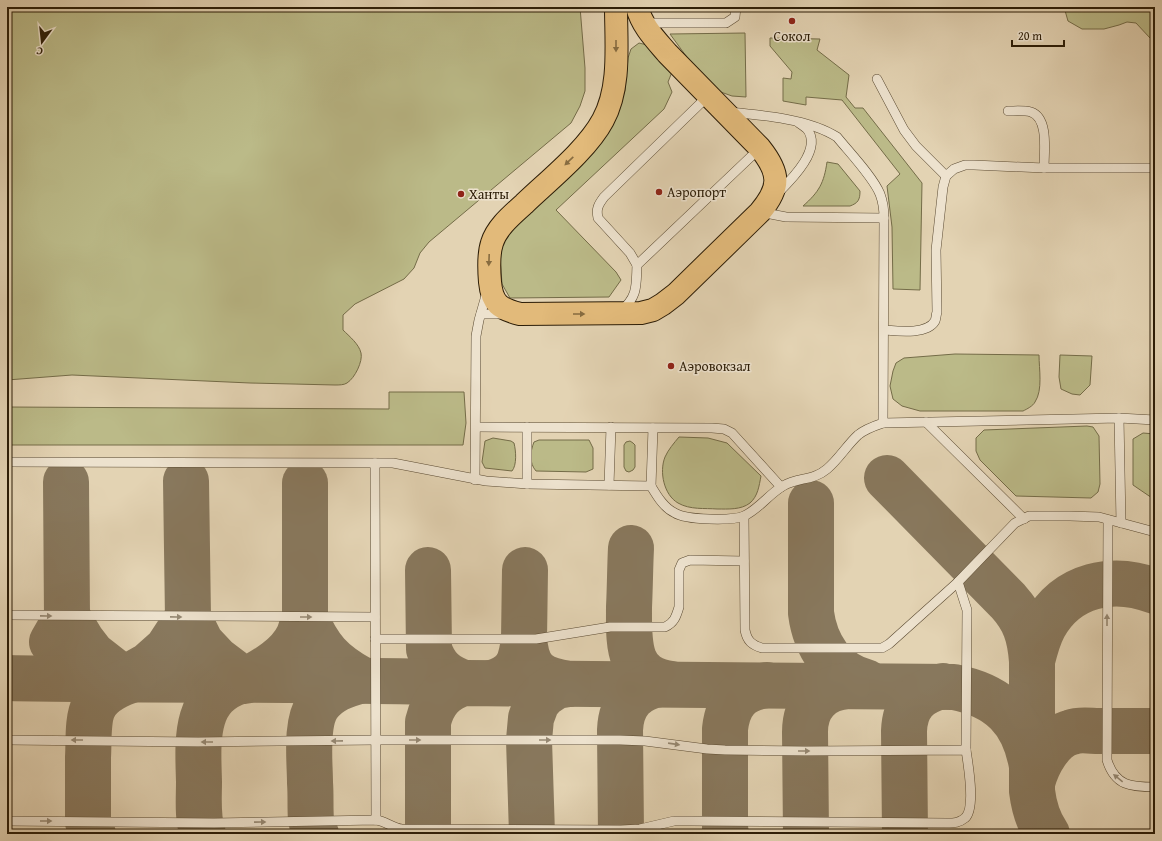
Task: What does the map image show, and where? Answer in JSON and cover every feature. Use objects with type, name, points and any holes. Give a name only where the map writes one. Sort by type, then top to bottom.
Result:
[{"type":"main road","points":[[616,7],[616,62],[614,85],[611,102],[604,120],[592,138],[505,222],[492,242],[490,251],[491,293],[494,300],[508,311],[520,314],[617,314],[641,313],[653,310],[676,294],[764,207],[775,188],[775,179],[770,163],[760,148],[667,54],[652,37],[641,15]]},
{"type":"lane","points":[[641,15],[726,23],[735,17],[736,7]]},
{"type":"lane","points":[[877,79],[904,130],[916,146],[946,176]]},
{"type":"lane","points":[[617,314],[629,303],[632,298],[635,290],[637,265],[630,253],[598,218],[598,205],[604,197],[708,96]]},
{"type":"lane","points":[[1008,111],[1032,112],[1042,122],[1044,130],[1044,168]]},
{"type":"lane","points":[[724,112],[758,115],[799,122],[821,128],[837,137],[876,184],[884,206],[882,423]]},
{"type":"lane","points":[[799,122],[807,129],[810,137],[808,154],[804,164],[797,174],[764,207],[786,217],[884,218]]},
{"type":"lane","points":[[637,265],[760,148]]},
{"type":"lane","points":[[884,330],[916,331],[927,329],[935,321],[937,312],[937,231],[946,176],[954,169],[965,165],[1044,168],[1155,168]]},
{"type":"lane","points":[[475,480],[476,336],[490,281]]},
{"type":"lane","points":[[481,314],[520,314]]},
{"type":"lane","points":[[653,428],[651,486],[664,504],[675,514],[682,516],[732,519],[744,516],[753,510],[781,486],[793,481],[817,476],[839,458],[859,434],[870,427],[882,423],[1119,418],[1155,420]]},
{"type":"lane","points":[[1119,418],[1121,524]]},
{"type":"lane","points":[[926,422],[1024,518]]},
{"type":"lane","points":[[476,427],[724,429],[732,433],[781,486]]},
{"type":"lane","points":[[527,484],[528,427]]},
{"type":"lane","points":[[609,485],[610,427]]},
{"type":"lane","points":[[7,462],[402,464],[475,480],[527,484],[651,486]]},
{"type":"lane","points":[[375,463],[376,820]]},
{"type":"lane","points":[[744,516],[745,630],[746,637],[750,642],[755,646],[762,648],[882,648],[889,644],[958,582],[1015,523],[1029,516],[1099,518],[1155,532]]},
{"type":"lane","points":[[1108,520],[1107,760],[1110,771],[1119,780],[1130,785],[1155,787]]},
{"type":"lane","points":[[375,639],[536,640],[610,627],[665,627],[675,620],[679,607],[679,570],[682,563],[690,560],[744,561]]},
{"type":"lane","points":[[7,821],[214,823],[376,820],[383,821],[397,828],[621,830],[640,829],[674,821],[958,822],[969,812],[970,784],[966,750],[966,610],[958,582]]},
{"type":"lane","points":[[7,615],[375,617]]},
{"type":"lane","points":[[7,740],[206,742],[620,740],[645,741],[725,750],[966,750]]},
{"type":"shaded area","points":[[7,7],[580,7],[585,68],[585,91],[580,106],[571,123],[429,242],[420,253],[414,268],[404,279],[355,304],[343,315],[343,330],[354,340],[361,353],[360,365],[350,381],[346,384],[250,383],[72,375],[7,380]]},
{"type":"shaded area","points":[[656,7],[724,7],[717,11],[665,11]]},
{"type":"shaded area","points":[[1064,7],[1155,7],[1155,34],[1150,38],[1136,23],[1127,22],[1104,29],[1082,29],[1068,21]]},
{"type":"shaded area","points":[[745,33],[746,97],[732,96],[718,91],[697,71],[670,34]]},
{"type":"shaded area","points":[[770,38],[820,39],[817,50],[849,75],[846,97],[855,108],[863,108],[922,183],[920,290],[893,289],[892,227],[887,186],[900,174],[842,100],[806,97],[806,105],[783,101],[783,78],[791,79],[792,72],[770,46]]},
{"type":"shaded area","points":[[639,43],[647,45],[672,72],[668,82],[672,92],[664,109],[556,210],[616,272],[621,280],[609,297],[510,298],[502,284],[500,255],[504,234],[617,116],[625,90],[628,58],[631,49]]},
{"type":"shaded area","points":[[827,162],[838,164],[860,191],[860,197],[855,204],[850,206],[803,206],[820,187]]},
{"type":"shaded area","points":[[955,354],[1039,355],[1040,386],[1035,402],[1023,411],[920,411],[902,406],[893,399],[890,386],[896,363],[904,358]]},
{"type":"shaded area","points":[[1060,355],[1092,356],[1090,385],[1080,395],[1072,394],[1061,389],[1059,377]]},
{"type":"shaded area","points":[[389,392],[464,392],[466,423],[463,445],[7,445],[7,407],[389,409]]},
{"type":"shaded area","points":[[1093,427],[1099,436],[1100,484],[1098,492],[1091,498],[1016,496],[980,460],[976,451],[976,438],[984,430]]},
{"type":"shaded area","points":[[1143,433],[1155,434],[1155,500],[1133,485],[1133,439]]},
{"type":"shaded area","points":[[679,437],[708,438],[727,443],[761,476],[758,491],[753,500],[739,508],[717,509],[687,507],[673,499],[669,495],[664,483],[663,463],[666,454]]},
{"type":"shaded area","points":[[493,438],[511,441],[514,443],[516,454],[514,468],[512,471],[485,468],[482,462],[485,441]]},
{"type":"shaded area","points":[[539,440],[589,440],[593,448],[593,469],[586,472],[536,471],[531,461],[531,453],[534,442]]},
{"type":"shaded area","points":[[630,441],[635,445],[635,467],[629,472],[626,471],[624,467],[624,445],[626,442]]},
{"type":"taxiway","points":[[887,478],[1008,601],[1023,621],[1030,643],[1032,661],[1032,791],[1037,814],[1047,834]]},
{"type":"taxiway","points":[[186,481],[188,617]]},
{"type":"taxiway","points":[[52,642],[67,616],[66,482]]},
{"type":"taxiway","points":[[305,483],[305,617]]},
{"type":"taxiway","points":[[811,503],[811,613],[813,625],[821,646],[835,665],[854,678],[866,682]]},
{"type":"taxiway","points":[[631,548],[629,634],[633,657],[638,667],[646,675],[657,681],[672,684]]},
{"type":"taxiway","points":[[428,570],[429,649],[431,656],[442,671],[452,678],[464,683]]},
{"type":"taxiway","points":[[524,639],[525,570]]},
{"type":"taxiway","points":[[1032,661],[1038,639],[1044,626],[1054,612],[1065,601],[1078,592],[1107,584],[1139,586],[1155,591]]},
{"type":"taxiway","points":[[67,616],[82,641],[92,654],[124,679],[149,665],[167,649],[188,617],[201,643],[216,659],[245,681],[276,662],[289,650],[299,635],[305,617],[315,638],[327,654],[351,674],[362,680]]},
{"type":"taxiway","points":[[492,683],[507,677],[516,667],[519,662],[524,639],[528,659],[536,672],[549,679],[568,684]]},
{"type":"taxiway","points":[[7,678],[464,683]]},
{"type":"taxiway","points":[[93,834],[88,822],[88,738],[90,717],[97,701],[106,692],[134,679]]},
{"type":"taxiway","points":[[316,834],[311,820],[309,754],[311,722],[318,705],[327,695],[343,686],[362,680]]},
{"type":"taxiway","points":[[203,834],[199,808],[198,751],[202,722],[206,709],[214,697],[225,688],[240,681]]},
{"type":"taxiway","points":[[428,834],[428,722],[433,708],[440,697],[445,692],[464,683],[954,687],[970,691],[984,697],[997,704],[1007,713],[1016,723],[1023,736],[1032,766]]},
{"type":"taxiway","points":[[532,834],[529,740],[531,718],[537,702],[544,694],[556,686],[568,684]]},
{"type":"taxiway","points":[[621,834],[620,730],[623,712],[631,699],[637,693],[643,689],[660,684]]},
{"type":"taxiway","points":[[726,834],[725,729],[729,711],[737,698],[749,690],[767,685]]},
{"type":"taxiway","points":[[806,834],[805,732],[808,714],[811,706],[822,695],[829,691],[847,686]]},
{"type":"taxiway","points":[[905,834],[904,731],[907,714],[914,701],[920,696],[926,692],[943,686]]},
{"type":"taxiway","points":[[1032,783],[1037,768],[1046,752],[1051,745],[1064,735],[1082,730],[1155,731]]},
{"type":"place","name":"Сокол","points":[[792,21]]},
{"type":"place","name":"Аэропорт","points":[[659,192]]},
{"type":"place","name":"Ханты","points":[[461,194]]},
{"type":"place","name":"Аэровокзал","points":[[671,366]]}]
